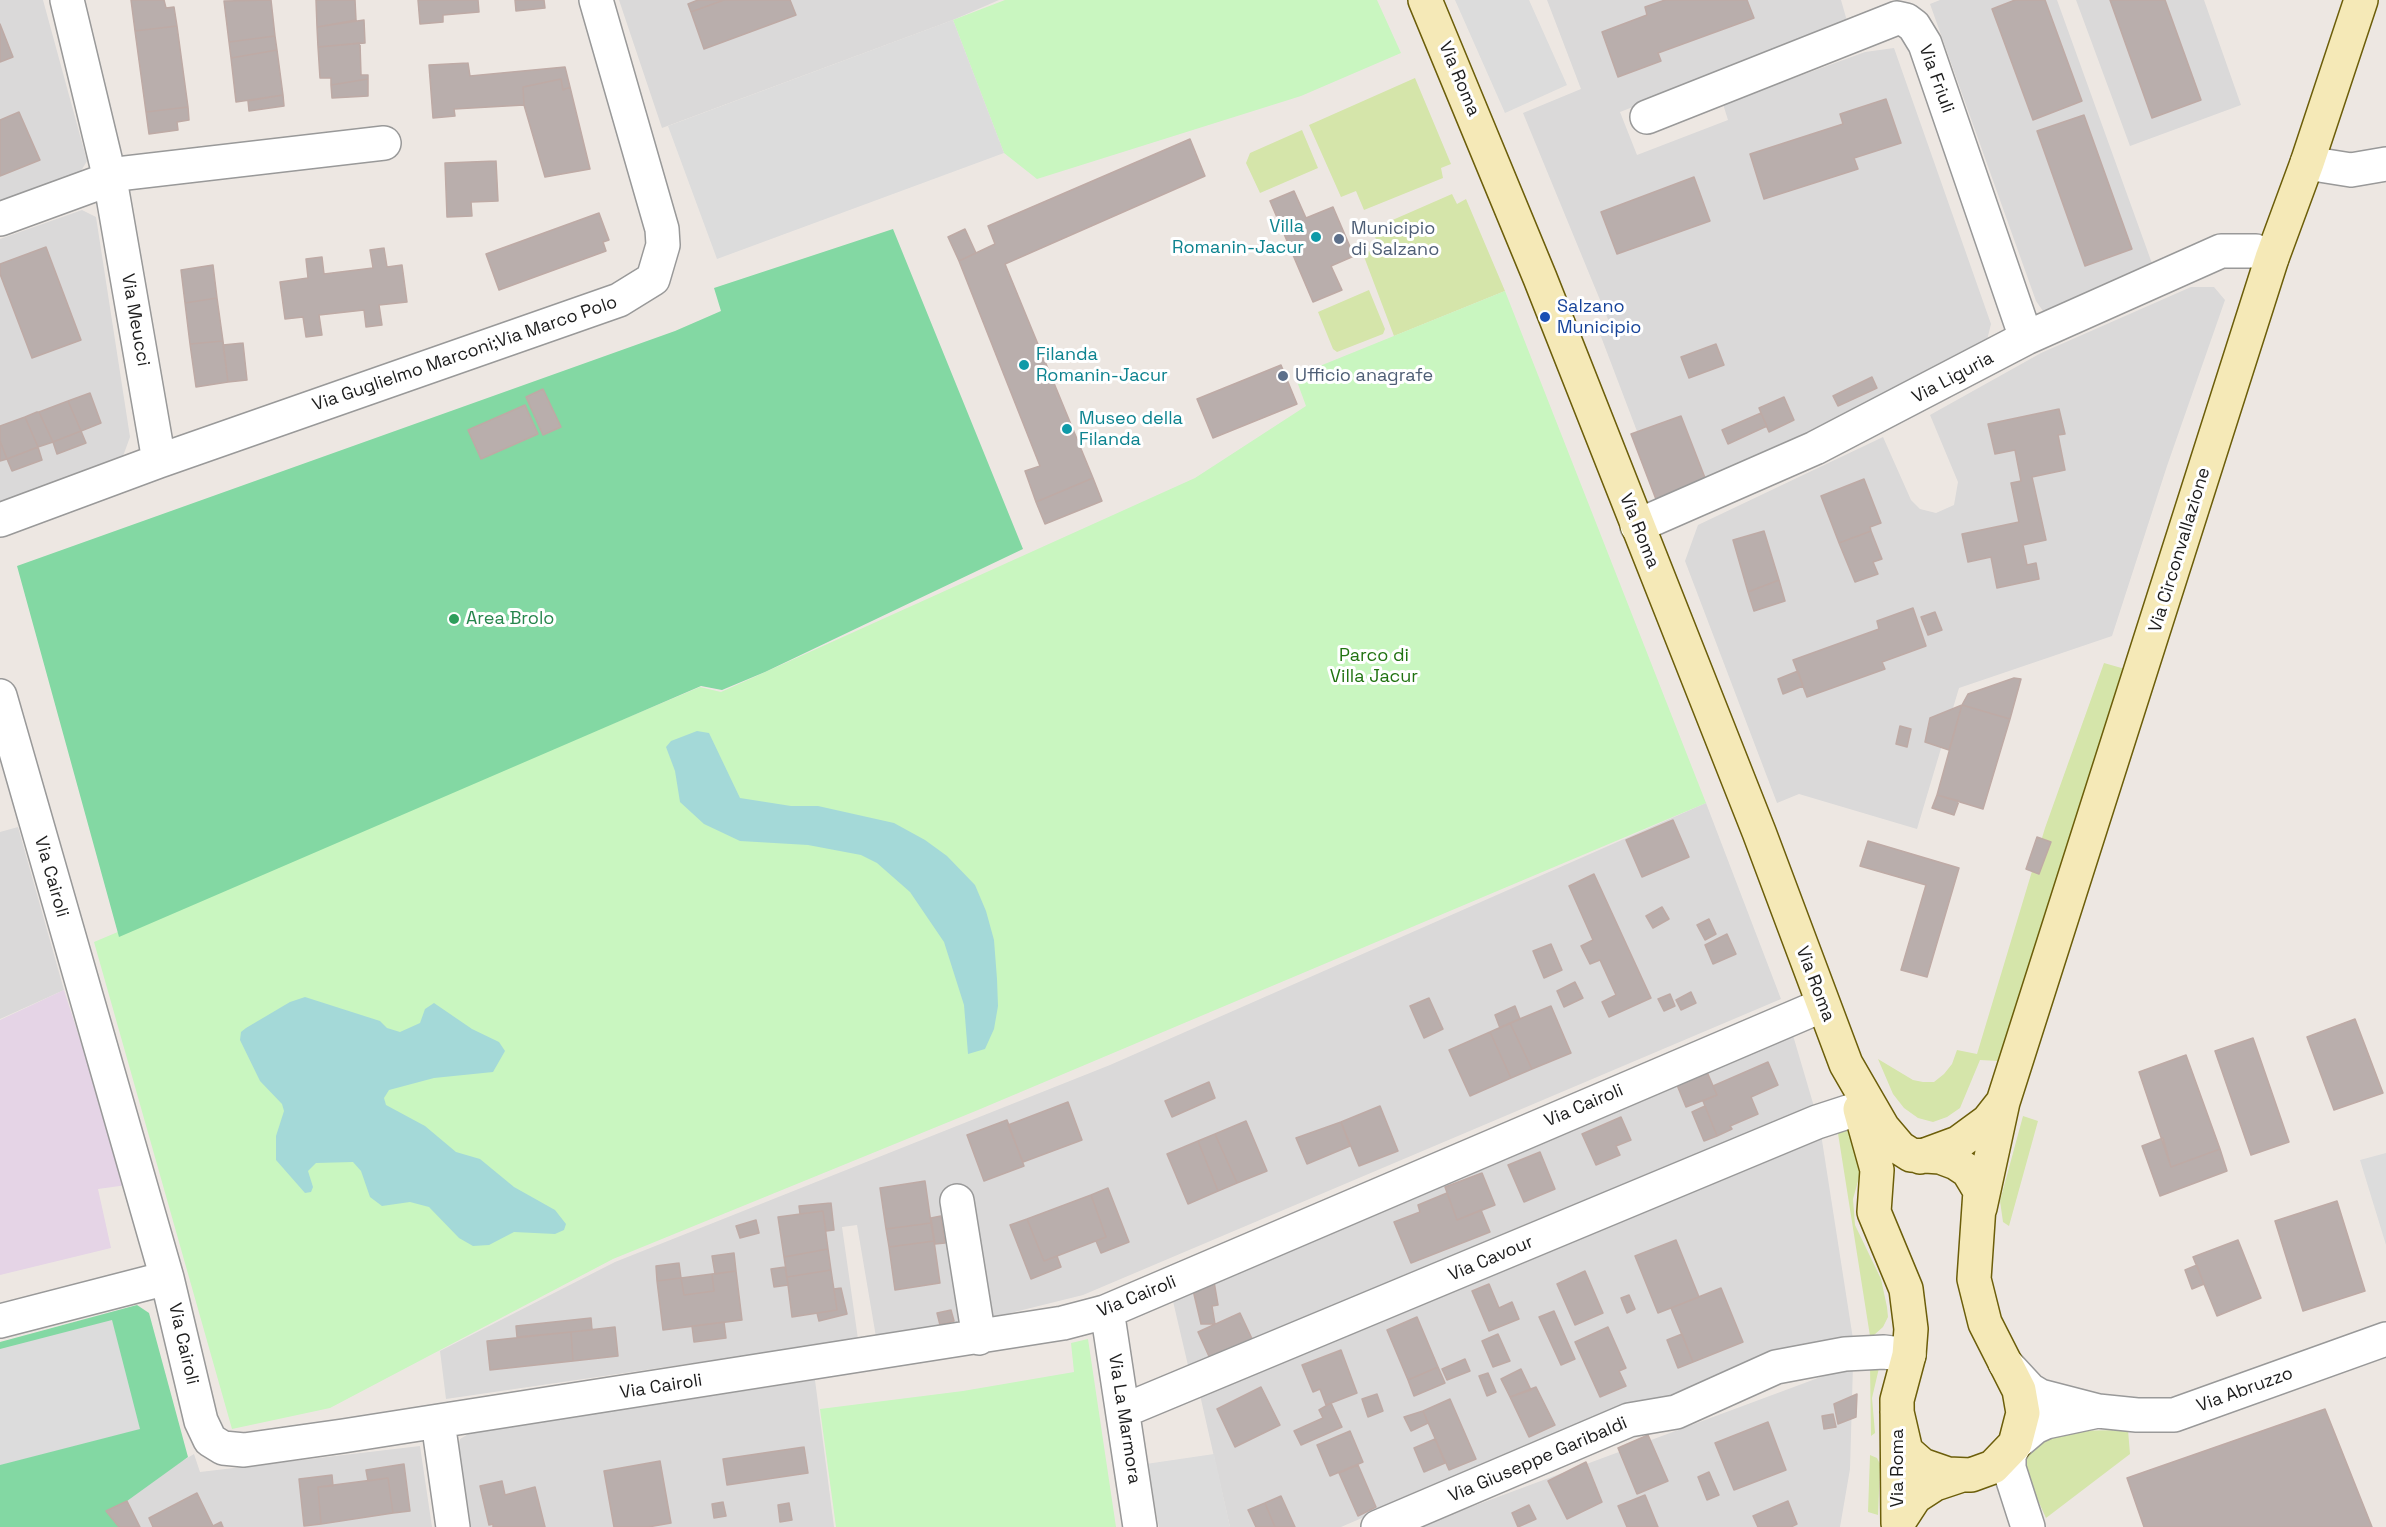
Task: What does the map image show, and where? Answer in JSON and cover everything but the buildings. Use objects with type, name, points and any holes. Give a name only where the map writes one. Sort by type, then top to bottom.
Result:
[{"type":"main road","name":"Via Roma","points":[[1425,0],[1540,278],[1759,832],[1846,1064],[1860,1108],[1876,1170],[1874,1212],[1878,1227],[1906,1289],[1911,1329],[1909,1355],[1897,1400],[1897,1525]]},
{"type":"main road","name":"Via Circonvallazione","points":[[1980,1210],[2003,1102],[2272,258],[2307,163],[2361,0]]},
{"type":"main road","name":"Via Roma","points":[[1846,1064],[1882,1128],[1900,1148],[1911,1155],[1940,1157],[1968,1171],[1980,1191],[1974,1280],[1977,1301],[2002,1359],[2019,1390],[2023,1413],[2015,1444],[1993,1467],[1971,1475],[1962,1475],[1948,1474],[1922,1465],[1906,1451],[1897,1412]]},
{"type":"main road","name":"Via Circonvallazione","points":[[1921,1157],[1958,1143],[1988,1121],[2003,1102]]},
{"type":"main road","points":[[1874,1198],[1882,1181],[1898,1166],[1921,1157]]},
{"type":"main road","name":"Via Roma","points":[[1897,1525],[1915,1497],[1935,1484],[1962,1475]]},
{"type":"street","name":"Via Meucci","points":[[67,0],[110,179],[159,461]]},
{"type":"street","name":"Via Guglielmo Marconi;Via Marco Polo","points":[[0,520],[159,461],[619,300],[639,290],[653,279],[663,245],[662,229],[596,0]]},
{"type":"street","name":"Via Friuli","points":[[1647,117],[1897,18],[1906,10],[1924,44],[2026,338]]},
{"type":"street","points":[[0,219],[126,173],[384,143]]},
{"type":"street","points":[[2307,163],[2351,170],[2386,164]]},
{"type":"street","name":"Via Liguria","points":[[1637,526],[1815,448],[2026,338],[2221,251],[2256,250],[2272,258]]},
{"type":"street","name":"Via Cairoli","points":[[0,696],[167,1278],[201,1421],[210,1440],[223,1448],[244,1450],[438,1422],[979,1338],[1063,1323],[1105,1312],[1823,1005]]},
{"type":"street","name":"Via Cavour","points":[[1123,1411],[1817,1122],[1860,1108]]},
{"type":"street","points":[[957,1201],[979,1338]]},
{"type":"street","points":[[0,1321],[167,1278]]},
{"type":"street","name":"Via La Marmora","points":[[1105,1312],[1109,1323],[1140,1527]]},
{"type":"street","name":"Via Abruzzo","points":[[2002,1359],[2017,1377],[2040,1396],[2098,1411],[2137,1415],[2174,1415],[2386,1339]]},
{"type":"street","name":"Via Giuseppe Garibaldi","points":[[1378,1527],[1629,1420],[1676,1412],[1776,1367],[1845,1354],[1884,1352],[1909,1355]]},
{"type":"street","name":"Via Abruzzo","points":[[2015,1444],[2029,1431],[2046,1422],[2098,1411]]},
{"type":"street","points":[[438,1422],[453,1527]]},
{"type":"street","points":[[2015,1444],[2009,1455],[2009,1468],[2028,1527]]},
{"type":"street","points":[[1962,1475],[1977,1476],[1997,1486],[2028,1527]]},
{"type":"shaded area","points":[[0,0],[43,0],[87,161],[78,176],[0,205]]},
{"type":"shaded area","points":[[619,0],[999,0],[953,20],[662,128]]},
{"type":"shaded area","points":[[1455,0],[1529,0],[1567,85],[1505,113]]},
{"type":"shaded area","points":[[1547,0],[1841,0],[1849,28],[1801,42],[1620,112],[1637,155],[1728,120],[1723,104],[1865,52],[1894,48],[1991,324],[1986,344],[1832,423],[1662,497],[1600,334],[1612,329],[1523,113],[1581,89]]},
{"type":"shaded area","points":[[1940,0],[2057,0],[2154,269],[2054,313],[2043,311],[2036,301],[1930,4]]},
{"type":"shaded area","points":[[2076,0],[2204,0],[2241,105],[2130,146]]},
{"type":"shaded area","points":[[953,20],[1004,153],[717,259],[668,126]]},
{"type":"shaded area","points":[[82,210],[96,217],[130,437],[122,459],[0,506],[0,239]]},
{"type":"shaded area","points":[[2191,287],[2214,287],[2225,300],[2167,466],[2112,636],[1959,688],[1917,829],[1799,794],[1777,803],[1685,561],[1698,525],[1883,437],[1911,500],[1920,509],[1936,513],[1954,505],[1958,482],[1930,415],[2041,353]]},
{"type":"shaded area","points":[[1706,803],[1781,999],[1083,1295],[966,1324],[876,1337],[857,1225],[842,1227],[858,1339],[446,1399],[440,1351],[615,1262],[1110,1065]]},
{"type":"shaded area","points":[[18,827],[64,990],[0,1019],[0,832]]},
{"type":"shaded area","points":[[64,990],[127,1185],[98,1189],[111,1248],[0,1275],[0,1020]]},
{"type":"shaded area","points":[[1792,1032],[1815,1110],[1190,1374],[1172,1297]]},
{"type":"shaded area","points":[[1821,1134],[1853,1339],[1765,1354],[1669,1400],[1595,1418],[1341,1527],[1230,1527],[1200,1395]]},
{"type":"shaded area","points":[[2386,1153],[2386,1245],[2360,1160]]},
{"type":"shaded area","points":[[112,1320],[140,1429],[0,1465],[0,1349]]},
{"type":"shaded area","points":[[1853,1365],[1850,1469],[1840,1527],[1417,1527]]},
{"type":"shaded area","points":[[815,1380],[834,1527],[467,1527],[456,1452],[460,1439],[470,1433]]},
{"type":"shaded area","points":[[420,1446],[432,1527],[116,1527],[102,1509],[194,1454],[200,1472]]},
{"type":"shaded area","points":[[1214,1454],[1230,1527],[1159,1527],[1146,1464]]},
{"type":"green space","points":[[1005,0],[1377,0],[1401,53],[1301,96],[1037,179],[1004,153],[953,20]]},
{"type":"green space","points":[[1415,78],[1451,164],[1441,168],[1443,178],[1364,210],[1356,191],[1341,197],[1309,125]]},
{"type":"green space","points":[[1302,130],[1318,168],[1260,193],[1246,163],[1250,153]]},
{"type":"green space","points":[[1452,194],[1457,204],[1466,199],[1505,291],[1394,336],[1363,254],[1379,247],[1372,229]]},
{"type":"green space","name":"Area Brolo","points":[[893,229],[1023,549],[765,672],[722,690],[701,686],[119,937],[17,566],[675,331],[721,311],[714,288]]},
{"type":"green space","points":[[1369,290],[1385,329],[1383,334],[1337,352],[1333,349],[1318,312]]},
{"type":"green space","name":"Parco di Villa Jacur","points":[[1505,291],[1706,803],[978,1110],[613,1259],[330,1408],[232,1429],[94,942],[700,687],[721,692],[1195,478],[1306,406],[1295,376]]},
{"type":"green space","points":[[2104,663],[2125,669],[1999,1061],[1980,1060],[1960,1108],[1947,1117],[1933,1122],[1918,1118],[1904,1108],[1893,1094],[1878,1059],[1913,1080],[1934,1082],[1952,1064],[1957,1050],[1977,1054],[2045,828]]},
{"type":"green space","points":[[2023,1116],[2038,1121],[2009,1226],[2003,1222],[2000,1201]]},
{"type":"green space","points":[[1849,1125],[1862,1167],[1853,1199],[1855,1225],[1881,1279],[1888,1317],[1883,1327],[1870,1336],[1837,1127]]},
{"type":"green space","points":[[137,1305],[149,1313],[188,1457],[127,1501],[106,1511],[119,1527],[0,1527],[0,1342]]},
{"type":"green space","points":[[1088,1339],[1116,1527],[836,1527],[820,1409],[963,1391],[1074,1372],[1071,1343]]},
{"type":"green space","points":[[1870,1364],[1879,1368],[1872,1398],[1875,1433],[1871,1436]]},
{"type":"green space","points":[[2128,1430],[2130,1454],[2046,1518],[2025,1472],[2025,1457],[2031,1445],[2060,1431]]},
{"type":"green space","points":[[1870,1455],[1877,1458],[1880,1464],[1878,1515],[1868,1512]]},
{"type":"water","points":[[697,731],[709,733],[740,798],[791,806],[818,806],[894,823],[925,840],[947,856],[975,885],[986,911],[994,940],[997,979],[998,1006],[994,1029],[985,1049],[968,1054],[964,1005],[944,942],[910,892],[877,863],[861,855],[808,845],[740,841],[704,824],[680,802],[675,771],[666,747],[671,741]]},
{"type":"water","points":[[305,997],[380,1021],[387,1028],[400,1032],[420,1023],[425,1009],[434,1003],[472,1029],[499,1042],[505,1051],[493,1072],[434,1078],[389,1090],[384,1098],[386,1105],[425,1126],[456,1152],[480,1159],[514,1187],[555,1210],[566,1224],[564,1230],[555,1234],[514,1232],[489,1245],[473,1246],[459,1238],[429,1207],[410,1202],[382,1206],[370,1197],[361,1171],[353,1162],[316,1163],[308,1171],[313,1187],[311,1192],[305,1193],[276,1160],[276,1136],[284,1111],[282,1104],[260,1081],[240,1040],[241,1032],[246,1028],[290,1002]]},
{"type":"place","name":"Villa Romanin-Jacur","points":[[1316,237]]},
{"type":"place","name":"Municipio di Salzano","points":[[1339,239]]},
{"type":"place","name":"Salzano Municipio","points":[[1545,317]]},
{"type":"place","name":"Filanda Romanin-Jacur","points":[[1024,365]]},
{"type":"place","name":"Ufficio anagrafe","points":[[1283,376]]},
{"type":"place","name":"Museo della Filanda","points":[[1067,429]]},
{"type":"place","name":"Area Brolo","points":[[454,619]]}]
